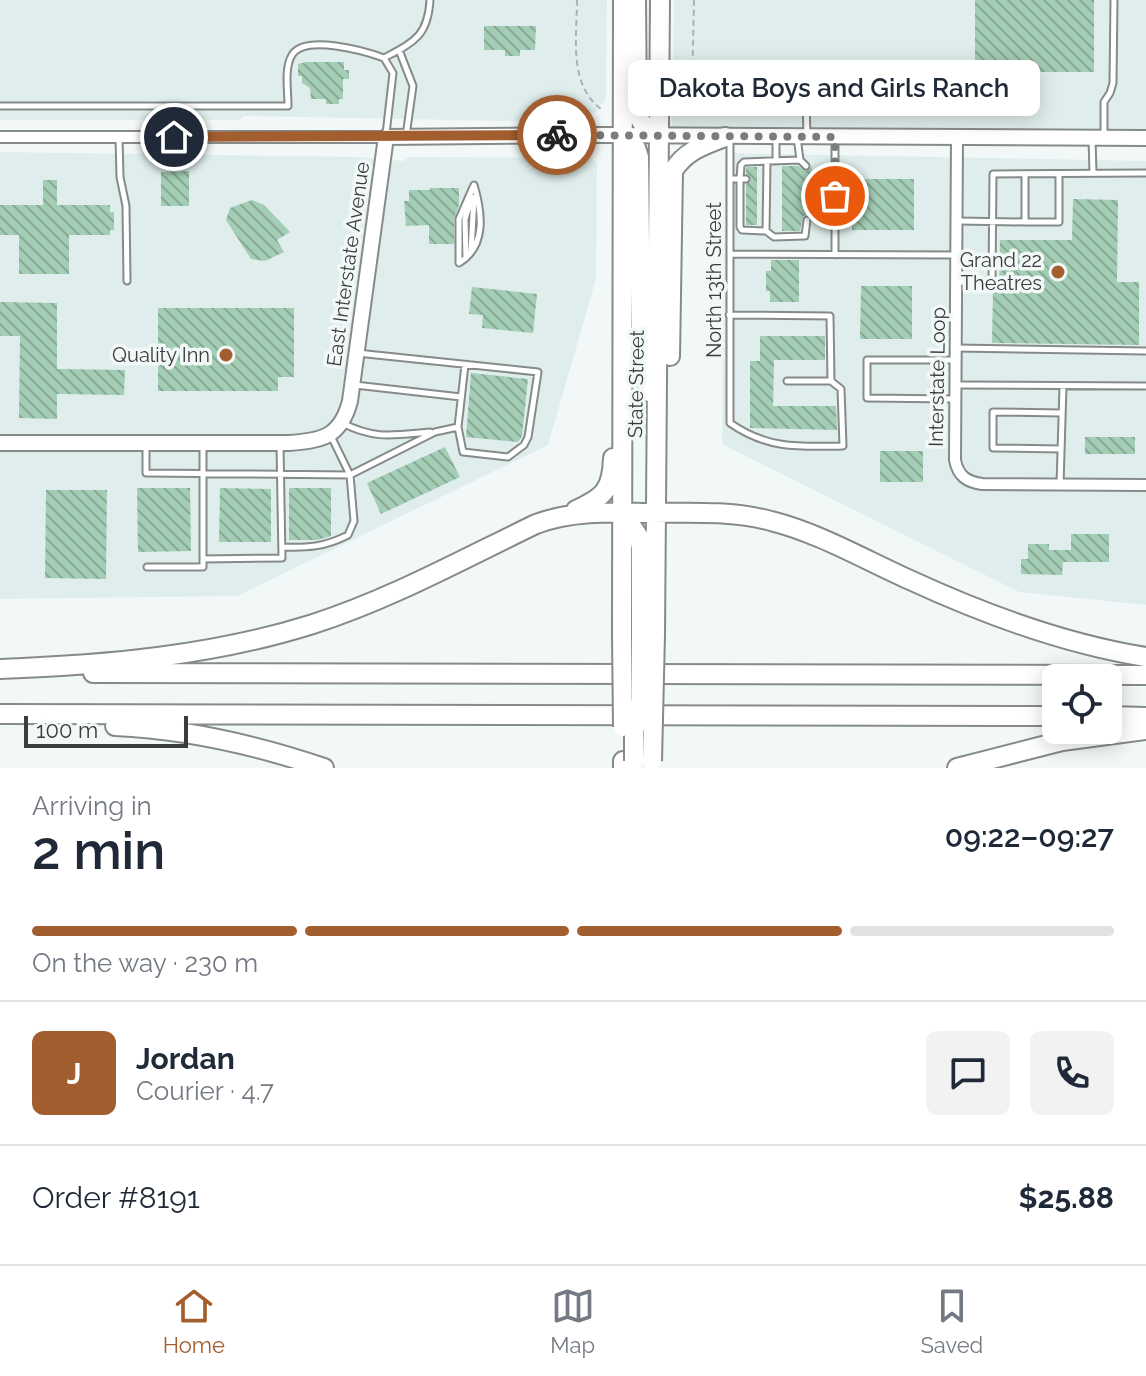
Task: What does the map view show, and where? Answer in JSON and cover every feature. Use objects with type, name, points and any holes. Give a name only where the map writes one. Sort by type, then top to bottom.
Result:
[{"type":"highway","name":"State Street","points":[[623,0],[623,550],[638,634],[638,764]]},
{"type":"highway","points":[[636,0],[637,110],[645,128],[660,136]]},
{"type":"highway","points":[[653,0],[660,30]]},
{"type":"highway","name":"State Street","points":[[638,764],[638,634],[657,513],[660,0]]},
{"type":"highway","points":[[624,135],[636,148],[639,157],[641,326],[650,400],[657,429]]},
{"type":"highway","points":[[657,429],[670,357],[673,171],[691,151],[728,137]]},
{"type":"highway","points":[[0,671],[174,655],[283,633],[359,607],[599,498],[609,488],[612,472],[614,219],[624,189]]},
{"type":"highway","points":[[623,513],[639,537],[641,548],[638,634]]},
{"type":"highway","points":[[563,516],[657,513],[755,517],[782,524],[945,596],[1021,625],[1076,643],[1146,657]]},
{"type":"highway","points":[[0,671],[1146,675]]},
{"type":"highway","points":[[0,714],[1042,716]]},
{"type":"highway","points":[[1122,716],[1146,717]]},
{"type":"highway","points":[[0,722],[112,725],[177,732],[248,745],[324,768]]},
{"type":"highway","points":[[957,768],[1062,741],[1146,730]]},
{"type":"street","points":[[0,137],[386,137]]},
{"type":"street","name":"East Interstate Avenue","points":[[342,423],[350,401],[386,137],[1146,138]]},
{"type":"street","name":"Interstate Loop","points":[[957,138],[955,460],[963,477],[982,484],[1146,485]]},
{"type":"street","points":[[0,443],[280,443],[313,441],[330,434],[342,423]]},
{"type":"lane","points":[[384,58],[419,37],[424,30],[430,0]]},
{"type":"lane","points":[[1093,173],[1104,102],[1113,83],[1114,0]]},
{"type":"lane","points":[[0,106],[288,106],[288,69],[293,53],[302,46],[337,46],[384,58],[393,73],[386,137]]},
{"type":"lane","points":[[399,50],[413,86],[405,137]]},
{"type":"lane","points":[[800,160],[806,101]]},
{"type":"lane","points":[[119,137],[120,177],[126,206],[127,281]]},
{"type":"lane","name":"North 13th Street","points":[[728,137],[730,423],[750,437],[791,448],[843,446],[841,389],[831,381]]},
{"type":"lane","points":[[776,137],[776,161]]},
{"type":"lane","points":[[835,137],[835,255]]},
{"type":"lane","points":[[806,166],[800,160],[744,162],[741,165],[742,230],[766,231],[774,237],[805,236],[807,220]]},
{"type":"lane","points":[[766,231],[767,162]]},
{"type":"lane","points":[[956,282],[992,282],[993,174],[1146,173]]},
{"type":"lane","points":[[1025,174],[1025,222]]},
{"type":"lane","points":[[957,221],[1059,222],[1059,174]]},
{"type":"lane","points":[[730,179],[743,179]]},
{"type":"lane","points":[[757,179],[767,180]]},
{"type":"lane","points":[[474,185],[479,202],[479,240],[471,254],[459,263],[459,219],[474,185]]},
{"type":"lane","points":[[466,259],[465,219],[474,185]]},
{"type":"lane","points":[[757,191],[767,191]]},
{"type":"lane","points":[[757,202],[766,202]]},
{"type":"lane","points":[[757,216],[766,216]]},
{"type":"lane","points":[[730,254],[957,256]]},
{"type":"lane","points":[[729,315],[830,316],[831,381],[787,381]]},
{"type":"lane","points":[[955,399],[867,398],[867,360],[956,354],[1146,351]]},
{"type":"lane","points":[[356,353],[538,372],[528,437],[524,445],[508,457],[463,452],[458,427],[465,365]]},
{"type":"lane","points":[[352,385],[461,397]]},
{"type":"lane","points":[[956,385],[1146,386]]},
{"type":"lane","points":[[1060,485],[1063,386]]},
{"type":"lane","points":[[1061,449],[993,448],[993,412],[1062,413]]},
{"type":"lane","points":[[342,423],[364,434],[383,436],[458,427]]},
{"type":"lane","points":[[146,444],[146,473],[350,475],[435,432]]},
{"type":"lane","points":[[282,547],[314,548],[348,535],[354,521],[350,475],[330,434]]},
{"type":"lane","points":[[147,567],[203,567],[203,443]]},
{"type":"lane","points":[[203,559],[282,558],[280,443]]},
{"type":"path","points":[[577,0],[579,77],[585,94],[601,109]]},
{"type":"path","points":[[676,110],[688,98],[692,88],[694,0]]},
{"type":"shaded area","points":[[0,0],[607,0],[606,98],[597,111],[587,116],[513,121],[244,116],[239,120],[0,120]]},
{"type":"shaded area","points":[[674,0],[1146,0],[1146,131],[672,128]]},
{"type":"shaded area","points":[[0,152],[358,157],[403,161],[409,157],[591,158],[597,163],[596,279],[548,445],[237,596],[0,599]]},
{"type":"shaded area","points":[[725,153],[1146,161],[1146,605],[1019,592],[722,444]]},
{"type":"building","points":[[975,0],[1094,0],[1094,72],[975,72]]},
{"type":"building","points":[[484,26],[536,26],[535,50],[520,50],[520,56],[505,56],[505,50],[484,50]]},
{"type":"building","points":[[344,62],[344,70],[349,70],[349,79],[343,79],[343,99],[339,99],[339,104],[326,104],[326,99],[311,99],[310,88],[302,83],[302,76],[298,76],[298,64]]},
{"type":"building","points":[[748,68],[771,68],[771,89],[748,92],[748,88],[735,88],[735,72],[748,72]]},
{"type":"building","points":[[782,166],[798,166],[807,171],[812,166],[812,218],[803,216],[800,231],[782,231]]},
{"type":"building","points":[[746,167],[757,167],[757,225],[746,225],[746,184],[751,180],[746,174]]},
{"type":"building","points":[[189,171],[189,206],[161,206],[161,172]]},
{"type":"building","points":[[852,179],[914,179],[914,230],[852,230]]},
{"type":"building","points":[[43,180],[57,180],[57,205],[110,205],[110,212],[114,212],[114,230],[110,230],[110,235],[69,235],[69,274],[19,274],[19,235],[0,235],[0,205],[43,205]]},
{"type":"building","points":[[459,188],[454,244],[429,244],[429,225],[406,226],[404,201],[409,201],[409,190]]},
{"type":"building","name":"Grand 22 Theatres","points":[[1073,199],[1118,200],[1117,282],[1139,282],[1139,345],[992,343],[993,292],[999,292],[1000,240],[1072,240]]},
{"type":"building","points":[[252,200],[264,205],[290,232],[277,240],[284,252],[265,261],[251,259],[226,220],[230,208]]},
{"type":"building","points":[[771,260],[799,260],[799,302],[770,302],[770,291],[766,291],[766,271],[771,271]]},
{"type":"building","points":[[861,286],[912,286],[912,339],[860,339]]},
{"type":"building","points":[[472,287],[537,294],[533,333],[482,328],[483,315],[469,314]]},
{"type":"building","points":[[0,302],[57,303],[57,369],[125,370],[124,395],[57,394],[57,419],[19,418],[20,336],[0,336]]},
{"type":"building","name":"Quality Inn","points":[[158,308],[294,308],[294,377],[278,377],[278,391],[158,391]]},
{"type":"building","points":[[760,336],[825,336],[825,360],[774,360],[773,406],[836,406],[837,430],[750,428],[750,361],[760,361]]},
{"type":"building","points":[[471,373],[528,379],[522,436],[518,442],[466,437]]},
{"type":"building","points":[[1085,437],[1135,437],[1135,454],[1085,454]]},
{"type":"building","points":[[445,447],[460,477],[381,514],[367,483]]},
{"type":"building","points":[[880,451],[923,451],[923,482],[880,482]]},
{"type":"building","points":[[137,488],[190,488],[191,551],[138,552]]},
{"type":"building","points":[[220,488],[271,489],[271,542],[219,542]]},
{"type":"building","points":[[289,488],[331,488],[331,536],[317,540],[289,540]]},
{"type":"building","points":[[46,490],[107,490],[106,579],[45,578]]},
{"type":"building","points":[[1071,534],[1109,534],[1109,562],[1063,562],[1062,575],[1021,574],[1021,559],[1028,559],[1028,544],[1049,544],[1049,550],[1071,550]]},
{"type":"way so far","points":[[557,135],[835,137],[835,196]]},
{"type":"place","name":"Dakota Boys and Girls Ranch","points":[[835,196]]},
{"type":"place","name":"Grand 22 Theatres","points":[[1058,272]]},
{"type":"place","name":"Quality Inn","points":[[226,355]]},
{"type":"route","points":[[174,137],[557,135]]}]
